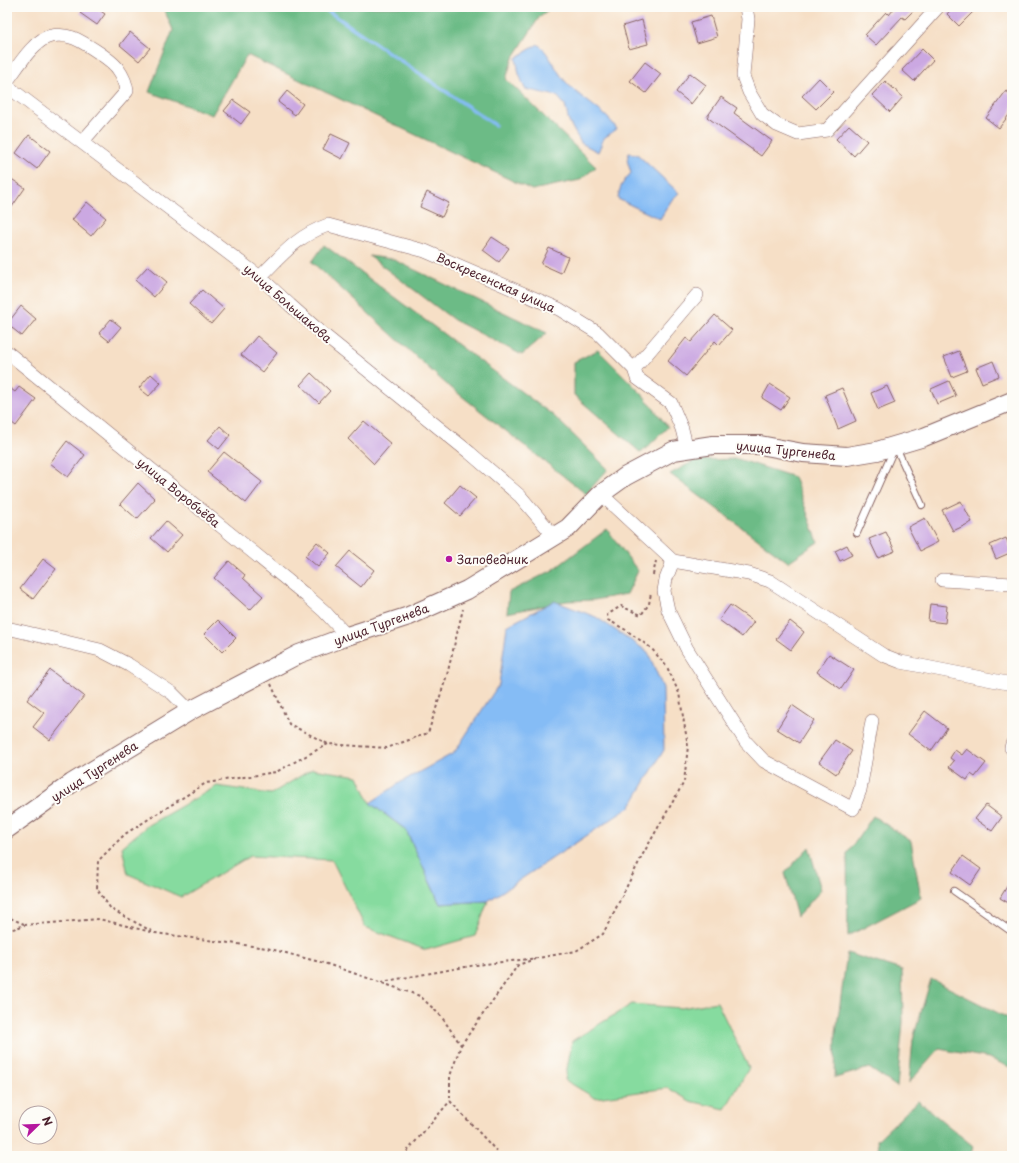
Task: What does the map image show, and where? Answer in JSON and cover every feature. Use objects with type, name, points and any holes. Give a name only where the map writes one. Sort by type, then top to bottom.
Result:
[{"type":"street","points":[[746,7],[748,19],[743,76],[749,92],[762,114],[777,125],[798,134],[827,130],[938,7]]},
{"type":"street","points":[[7,81],[34,46],[51,36],[70,36],[92,48],[117,67],[126,81],[127,91],[82,142]]},
{"type":"street","name":"улица Большакова","points":[[7,86],[260,277],[290,306],[324,335],[470,453],[520,496],[554,536]]},
{"type":"street","name":"Воскресенская улица","points":[[260,277],[297,241],[313,230],[328,225],[425,251],[559,309],[598,333],[634,369],[637,378],[671,403],[682,428],[687,449]]},
{"type":"street","points":[[634,369],[697,295]]},
{"type":"street","name":"улица Воробьёва","points":[[7,352],[308,597],[324,611],[347,636]]},
{"type":"street","name":"улица Тургенева","points":[[7,829],[72,783],[190,711],[299,654],[347,636],[409,616],[467,590],[568,528],[601,494],[626,476],[673,451],[713,445],[760,445],[803,453],[847,456],[877,451],[924,437],[1012,401]]},
{"type":"street","points":[[601,494],[674,561],[749,574],[770,581],[883,655],[895,660],[1012,684]]},
{"type":"street","points":[[674,561],[666,579],[664,591],[668,610],[687,649],[720,703],[746,742],[764,761],[853,808],[860,790],[872,721]]},
{"type":"street","points":[[942,580],[1012,584]]},
{"type":"street","points":[[7,628],[100,650],[129,665],[172,693],[190,711]]},
{"type":"lane","points":[[895,446],[922,504]]},
{"type":"lane","points":[[857,533],[895,446]]},
{"type":"lane","points":[[954,891],[1012,932]]},
{"type":"path","points":[[653,578],[658,546]]},
{"type":"path","points":[[265,672],[289,724],[328,744],[387,748],[428,733],[448,675],[467,590]]},
{"type":"path","points":[[379,982],[476,965],[538,958],[576,951],[603,934],[643,854],[684,782],[688,746],[680,694],[668,667],[651,648],[626,630],[608,620],[607,615],[621,606],[641,615],[650,604],[651,591]]},
{"type":"path","points":[[155,933],[111,909],[97,889],[98,861],[125,834],[206,782],[276,772],[328,744]]},
{"type":"path","points":[[7,907],[10,918],[25,924]]},
{"type":"path","points":[[7,931],[25,924],[99,919],[155,933],[266,948],[327,964],[420,996],[441,1016],[461,1045]]},
{"type":"path","points":[[403,1156],[450,1101],[450,1076],[461,1045],[518,965],[538,958]]},
{"type":"path","points":[[450,1101],[501,1156]]},
{"type":"green space","points":[[163,7],[552,7],[540,16],[512,60],[506,79],[596,167],[580,180],[532,190],[247,55],[212,115],[149,92],[173,30]]},
{"type":"green space","points":[[324,245],[554,416],[608,469],[586,494],[445,383],[312,262]]},
{"type":"green space","points":[[369,256],[392,259],[547,333],[522,355],[454,320]]},
{"type":"green space","points":[[598,350],[643,395],[668,427],[641,453],[574,395],[574,362]]},
{"type":"green space","points":[[738,459],[794,477],[818,542],[788,562],[670,474],[696,460]]},
{"type":"green space","points":[[607,529],[638,571],[627,594],[594,600],[567,601],[507,613],[509,592],[553,570]]},
{"type":"green space","points":[[312,769],[358,776],[370,803],[406,830],[440,904],[488,901],[475,936],[426,950],[365,927],[332,860],[250,856],[181,897],[128,874],[122,847],[148,825],[217,786],[271,794]]},
{"type":"green space","points":[[873,816],[911,841],[921,898],[848,936],[847,854]]},
{"type":"green space","points":[[809,847],[821,890],[797,917],[785,873]]},
{"type":"green space","points":[[847,953],[902,970],[903,1022],[897,1087],[869,1068],[835,1078],[836,1033]]},
{"type":"green space","points":[[931,979],[1012,1020],[1012,1068],[989,1058],[939,1049],[909,1083],[913,1039]]},
{"type":"green space","points":[[717,1002],[749,1068],[725,1109],[690,1101],[668,1088],[595,1098],[565,1080],[572,1041],[632,1004],[681,1008]]},
{"type":"green space","points":[[918,1101],[973,1146],[971,1156],[879,1156],[877,1140]]},
{"type":"water","points":[[538,44],[546,52],[565,81],[606,116],[617,129],[604,138],[598,152],[581,143],[569,122],[565,105],[557,96],[525,89],[519,74],[516,58]]},
{"type":"water","points":[[629,153],[637,154],[679,193],[671,201],[660,219],[618,199],[619,191],[622,185],[631,173],[627,160]]},
{"type":"water","points":[[554,601],[596,617],[648,652],[663,688],[664,750],[630,807],[488,901],[440,904],[406,830],[370,803],[401,782],[454,753],[499,684],[507,626]]},
{"type":"building","points":[[84,7],[95,7],[105,14],[97,25],[80,13]]},
{"type":"building","points":[[892,7],[917,7],[905,19],[902,17],[876,45],[865,35],[886,12],[889,15],[894,9]]},
{"type":"building","points":[[953,7],[978,7],[959,26],[947,14]]},
{"type":"building","points":[[711,16],[717,37],[697,43],[691,22]]},
{"type":"building","points":[[642,20],[648,44],[629,49],[623,26]]},
{"type":"building","points":[[130,32],[150,48],[139,61],[120,45]]},
{"type":"building","points":[[922,49],[933,60],[914,81],[902,70]]},
{"type":"building","points":[[645,62],[661,74],[646,93],[630,81]]},
{"type":"building","points":[[690,73],[706,85],[691,104],[676,92]]},
{"type":"building","points":[[819,78],[833,92],[816,109],[802,96]]},
{"type":"building","points":[[885,81],[903,97],[890,112],[872,95]]},
{"type":"building","points":[[287,91],[303,104],[295,115],[278,102]]},
{"type":"building","points":[[1006,91],[1012,95],[1012,111],[999,128],[986,118]]},
{"type":"building","points":[[721,97],[737,108],[734,113],[772,141],[761,156],[707,117]]},
{"type":"building","points":[[233,100],[250,112],[241,124],[224,111]]},
{"type":"building","points":[[849,125],[867,141],[854,156],[836,139]]},
{"type":"building","points":[[331,134],[350,143],[342,159],[323,149]]},
{"type":"building","points":[[29,135],[50,151],[37,169],[16,153]]},
{"type":"building","points":[[7,176],[25,188],[7,214]]},
{"type":"building","points":[[427,192],[449,203],[442,217],[420,207]]},
{"type":"building","points":[[87,202],[106,218],[91,236],[72,220]]},
{"type":"building","points":[[492,237],[509,248],[499,262],[483,250]]},
{"type":"building","points":[[549,248],[568,257],[561,273],[541,264]]},
{"type":"building","points":[[148,266],[167,282],[154,297],[135,280]]},
{"type":"building","points":[[202,290],[224,309],[211,324],[189,304]]},
{"type":"building","points":[[21,306],[36,319],[22,336],[7,324]]},
{"type":"building","points":[[715,315],[732,330],[719,345],[715,341],[686,376],[668,361],[686,338],[691,342]]},
{"type":"building","points":[[111,319],[121,327],[109,341],[99,333]]},
{"type":"building","points":[[257,336],[277,353],[262,372],[241,355]]},
{"type":"building","points":[[959,351],[967,371],[952,377],[944,357]]},
{"type":"building","points":[[993,361],[999,376],[982,383],[976,368]]},
{"type":"building","points":[[311,373],[330,391],[319,403],[300,385]]},
{"type":"building","points":[[151,374],[161,383],[149,396],[139,388]]},
{"type":"building","points":[[949,381],[956,396],[937,404],[931,389]]},
{"type":"building","points":[[770,384],[790,397],[781,410],[762,398]]},
{"type":"building","points":[[7,386],[15,392],[19,387],[36,399],[16,426],[7,419]]},
{"type":"building","points":[[887,386],[895,403],[878,410],[871,393]]},
{"type":"building","points":[[842,388],[856,421],[838,429],[825,395]]},
{"type":"building","points":[[364,421],[391,444],[374,464],[348,439]]},
{"type":"building","points":[[220,426],[230,435],[219,449],[208,440]]},
{"type":"building","points":[[67,441],[85,455],[68,477],[50,463]]},
{"type":"building","points":[[224,452],[262,482],[246,503],[207,472]]},
{"type":"building","points":[[138,483],[155,499],[137,519],[120,504]]},
{"type":"building","points":[[460,485],[476,498],[460,516],[445,503]]},
{"type":"building","points":[[961,501],[972,522],[953,531],[942,510]]},
{"type":"building","points":[[925,518],[938,542],[920,551],[908,527]]},
{"type":"building","points":[[166,521],[182,535],[167,552],[151,538]]},
{"type":"building","points":[[886,532],[895,551],[878,558],[869,539]]},
{"type":"building","points":[[1006,538],[1012,552],[996,559],[990,545]]},
{"type":"building","points":[[317,542],[330,553],[318,567],[305,556]]},
{"type":"building","points":[[847,545],[852,555],[840,561],[835,551]]},
{"type":"building","points":[[350,551],[374,570],[361,587],[336,567]]},
{"type":"building","points":[[43,559],[56,569],[33,599],[20,589]]},
{"type":"building","points":[[229,561],[245,575],[243,578],[263,596],[250,610],[214,578]]},
{"type":"building","points":[[930,604],[947,606],[945,623],[928,621]]},
{"type":"building","points":[[730,605],[754,622],[742,637],[719,620]]},
{"type":"building","points":[[218,620],[236,638],[222,652],[204,634]]},
{"type":"building","points":[[790,621],[804,632],[791,650],[776,639]]},
{"type":"building","points":[[829,654],[854,670],[841,689],[817,672]]},
{"type":"building","points":[[50,670],[84,696],[50,740],[33,727],[44,713],[27,700]]},
{"type":"building","points":[[792,705],[814,720],[799,743],[777,729]]},
{"type":"building","points":[[925,711],[947,728],[931,751],[908,734]]},
{"type":"building","points":[[835,740],[852,751],[836,774],[819,762]]},
{"type":"building","points":[[967,749],[986,763],[975,777],[971,774],[967,780],[949,767],[954,761],[950,758],[955,750],[962,755]]},
{"type":"building","points":[[986,805],[1002,817],[992,831],[975,819]]},
{"type":"building","points":[[963,856],[981,869],[970,885],[952,872]]},
{"type":"building","points":[[1012,878],[1012,905],[1000,898]]},
{"type":"waterway","points":[[322,7],[495,125]]},
{"type":"place","name":"Заповедник","points":[[449,559]]}]
